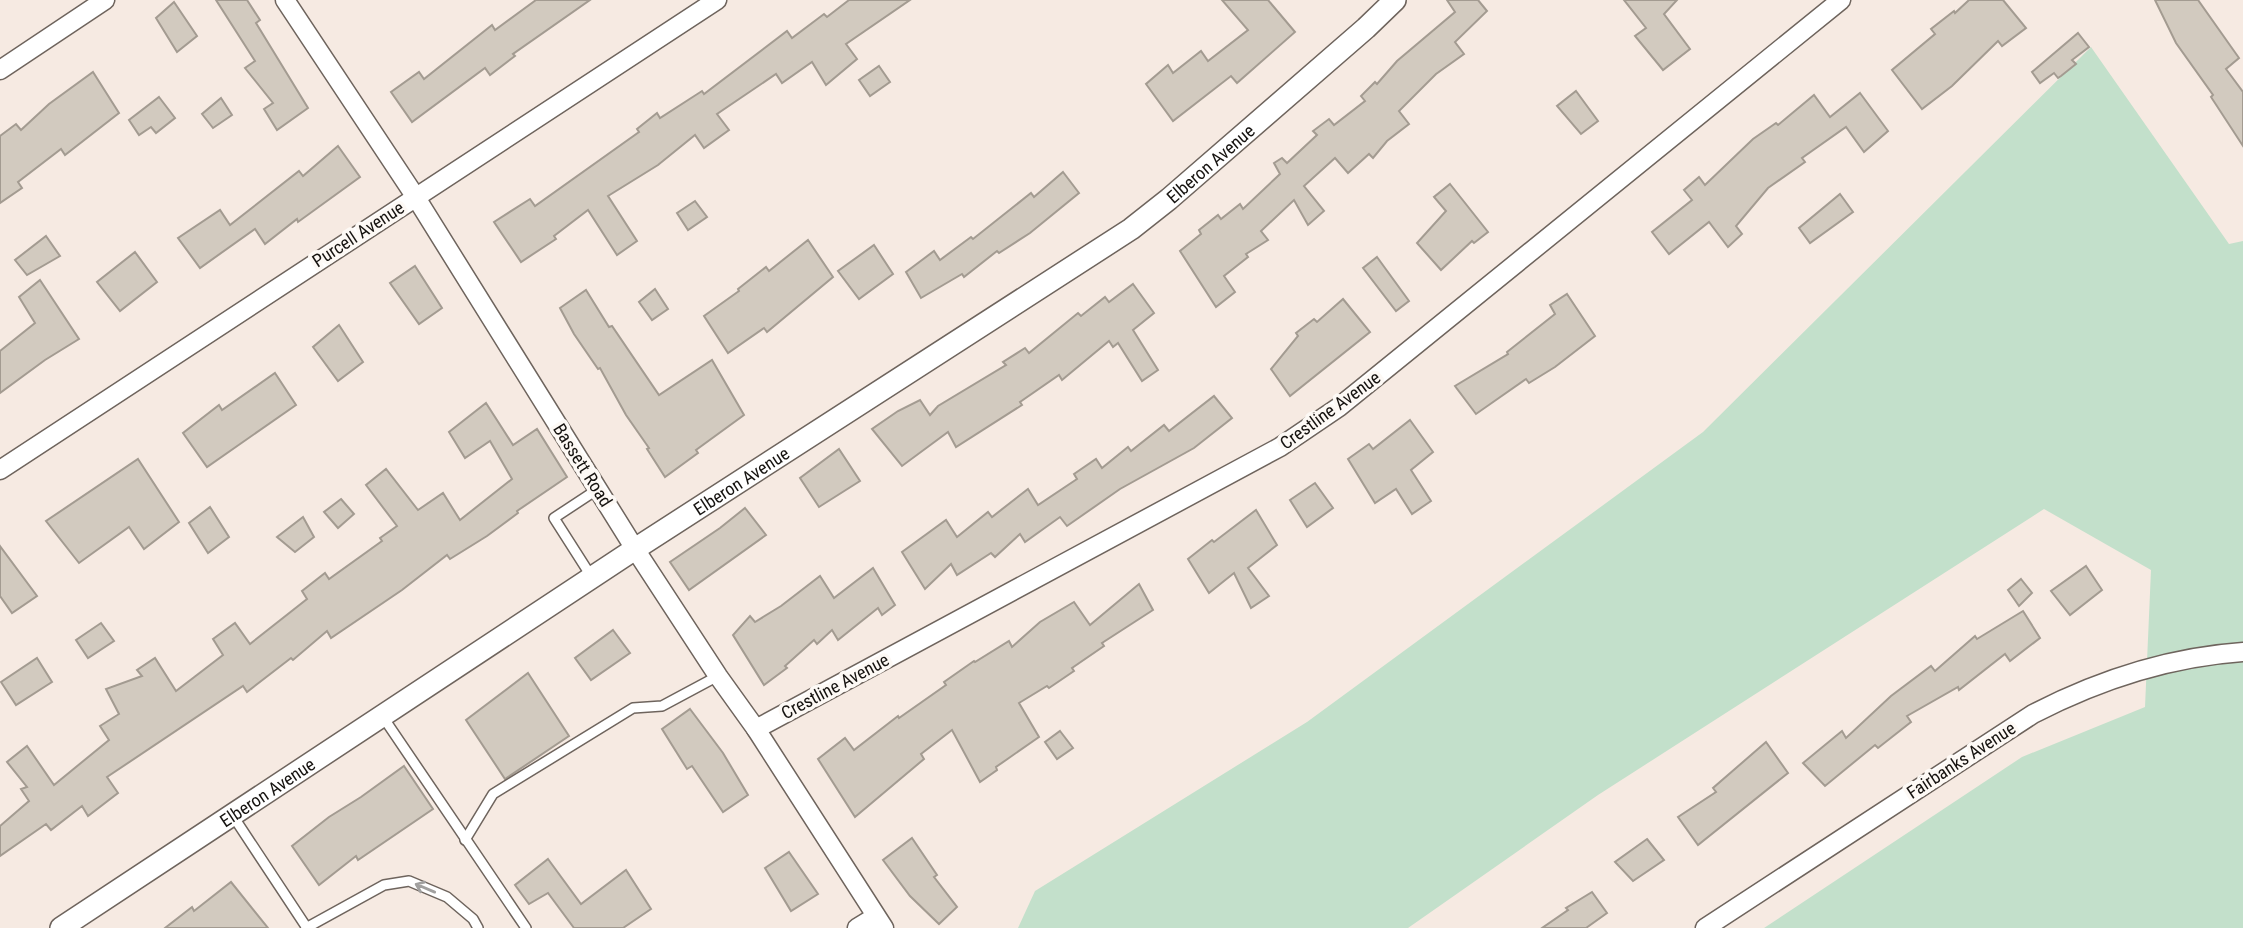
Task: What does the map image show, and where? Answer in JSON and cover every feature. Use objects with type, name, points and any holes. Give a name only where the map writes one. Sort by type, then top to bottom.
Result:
[{"type":"street","points":[[0,70],[105,0]]},
{"type":"street","name":"Bassett Road","points":[[285,0],[415,196],[635,550],[718,676],[757,729],[879,922]]},
{"type":"street","name":"Purcell Avenue","points":[[0,470],[717,0]]},
{"type":"street","name":"Elberon Avenue","points":[[61,928],[382,715],[1131,229],[1170,200],[1395,0]]},
{"type":"street","name":"Crestline Avenue","points":[[757,729],[1290,441],[1350,399],[1841,0]]},
{"type":"street","name":"Fairbanks Avenue","points":[[1706,928],[2033,713],[2108,680],[2179,660],[2243,652]]},
{"type":"street","points":[[857,928],[879,922]]},
{"type":"lane","points":[[592,578],[554,518],[597,489]]},
{"type":"lane","points":[[465,840],[493,794],[633,708],[662,706],[718,676]]},
{"type":"lane","points":[[382,715],[526,928]]},
{"type":"lane","points":[[232,814],[307,928],[384,885],[409,881],[447,897],[473,919],[478,928]]},
{"type":"green space","points":[[2091,47],[2229,244],[2243,241],[2243,928],[1764,928],[2022,757],[2145,707],[2151,570],[2044,509],[1598,795],[1408,928],[1018,928],[1035,891],[1307,722],[1703,432]]},
{"type":"building","points":[[216,0],[247,0],[260,20],[256,23],[308,108],[277,130],[264,109],[273,103],[245,68],[255,61]]},
{"type":"building","points":[[536,0],[590,0],[513,54],[515,56],[490,75],[485,68],[412,122],[391,92],[419,72],[424,79],[492,25],[495,30]]},
{"type":"building","points":[[849,0],[910,0],[846,44],[857,59],[826,85],[812,62],[782,83],[776,74],[717,114],[729,130],[704,148],[695,135],[658,165],[608,196],[637,241],[617,255],[588,210],[554,236],[556,239],[521,262],[494,222],[530,199],[535,206],[639,132],[637,129],[657,113],[660,118],[702,91],[704,94],[787,31],[792,38],[824,14],[827,17]]},
{"type":"building","points":[[1222,0],[1268,0],[1295,32],[1237,83],[1231,76],[1173,121],[1146,84],[1168,65],[1173,73],[1201,51],[1208,61],[1248,30]]},
{"type":"building","points":[[1447,0],[1478,0],[1487,11],[1455,42],[1464,54],[1436,74],[1399,111],[1409,124],[1387,141],[1373,158],[1369,154],[1348,173],[1335,158],[1304,186],[1324,211],[1308,225],[1294,200],[1261,231],[1268,240],[1246,254],[1248,257],[1224,276],[1235,292],[1216,307],[1180,251],[1201,234],[1199,230],[1218,215],[1221,219],[1240,204],[1243,209],[1280,174],[1274,163],[1282,158],[1287,163],[1317,135],[1313,131],[1329,119],[1334,125],[1365,101],[1361,96],[1375,82],[1377,84],[1397,61],[1455,12]]},
{"type":"building","points":[[1624,0],[1677,0],[1664,14],[1690,49],[1663,70],[1635,36],[1646,28]]},
{"type":"building","points":[[1969,0],[2003,0],[2026,28],[2002,46],[1998,41],[1952,86],[1922,109],[1892,70],[1935,34],[1931,29]]},
{"type":"building","points":[[2155,0],[2198,0],[2239,58],[2226,69],[2243,92],[2243,146],[2211,97],[2213,95],[2176,43]]},
{"type":"building","points":[[174,2],[197,36],[177,52],[156,18]]},
{"type":"building","points":[[2078,33],[2089,47],[2072,60],[2076,64],[2061,76],[2058,78],[2054,73],[2040,83],[2032,72]]},
{"type":"building","points":[[879,66],[890,82],[870,96],[859,80]]},
{"type":"building","points":[[93,72],[119,113],[65,155],[61,149],[18,182],[22,188],[0,203],[0,136],[16,124],[21,130],[49,104]]},
{"type":"building","points":[[1576,91],[1598,121],[1581,134],[1557,106]]},
{"type":"building","points":[[1860,93],[1888,131],[1864,152],[1846,127],[1802,158],[1805,162],[1768,188],[1736,226],[1742,234],[1728,247],[1709,222],[1669,254],[1652,232],[1692,200],[1684,190],[1699,177],[1705,185],[1753,139],[1776,123],[1778,125],[1814,95],[1830,117]]},
{"type":"building","points":[[159,97],[175,118],[156,133],[151,127],[139,135],[129,120]]},
{"type":"building","points":[[221,98],[232,115],[213,128],[202,114]]},
{"type":"building","points":[[338,146],[360,177],[265,244],[255,229],[200,268],[178,238],[220,210],[230,225],[299,171],[303,176]]},
{"type":"building","points":[[1063,172],[1079,193],[1030,233],[999,253],[997,251],[964,277],[962,274],[921,298],[906,272],[934,251],[940,260],[971,237],[973,239],[1031,193],[1034,197]]},
{"type":"building","points":[[1450,184],[1488,232],[1474,243],[1472,241],[1441,270],[1417,243],[1446,211],[1434,197]]},
{"type":"building","points":[[1840,194],[1853,212],[1810,243],[1799,228]]},
{"type":"building","points":[[695,201],[707,217],[688,230],[677,213]]},
{"type":"building","points":[[46,236],[60,256],[27,275],[15,260]]},
{"type":"building","points":[[808,240],[833,277],[767,332],[764,328],[728,353],[704,316],[766,267],[769,271]]},
{"type":"building","points":[[874,245],[893,274],[859,299],[838,271]]},
{"type":"building","points":[[135,252],[157,282],[120,311],[97,282]]},
{"type":"building","points":[[1377,257],[1409,301],[1396,311],[1363,268]]},
{"type":"building","points":[[415,266],[442,308],[419,324],[390,283]]},
{"type":"building","points":[[40,280],[79,339],[0,393],[0,351],[35,323],[19,297]]},
{"type":"building","points":[[1133,284],[1154,313],[1133,330],[1158,370],[1142,381],[1118,343],[1113,347],[1109,341],[1062,380],[1059,375],[1020,402],[1022,405],[956,447],[948,432],[902,466],[872,429],[920,400],[930,415],[938,406],[1006,365],[1003,362],[1025,348],[1029,353],[1078,313],[1081,316],[1105,297],[1109,302]]},
{"type":"building","points":[[655,289],[668,309],[652,320],[639,302]]},
{"type":"building","points":[[586,290],[609,327],[612,326],[659,395],[712,360],[744,415],[696,450],[698,453],[665,477],[600,368],[598,369],[574,334],[560,308]]},
{"type":"building","points":[[1567,294],[1595,336],[1555,367],[1529,383],[1526,379],[1476,414],[1455,386],[1508,354],[1507,352],[1555,314],[1550,305]]},
{"type":"building","points":[[1343,299],[1370,332],[1290,396],[1271,369],[1298,336],[1296,333],[1314,319],[1317,322]]},
{"type":"building","points":[[339,325],[363,362],[338,381],[313,347]]},
{"type":"building","points":[[275,373],[296,405],[207,467],[183,433],[219,405],[222,410]]},
{"type":"building","points":[[1214,396],[1232,418],[1194,448],[1120,489],[1067,526],[1060,517],[1025,542],[1020,534],[995,557],[991,553],[957,575],[951,564],[925,589],[902,552],[946,520],[957,537],[988,512],[992,517],[1028,489],[1038,505],[1077,479],[1074,474],[1096,459],[1102,468],[1128,447],[1131,451],[1164,425],[1169,431]]},
{"type":"building","points":[[486,403],[513,445],[537,429],[567,477],[517,511],[518,513],[487,536],[450,559],[447,555],[402,590],[331,638],[327,631],[293,660],[291,658],[247,692],[243,686],[107,777],[118,793],[88,816],[82,806],[51,830],[46,824],[0,856],[0,826],[29,801],[21,789],[27,787],[7,762],[27,746],[54,785],[109,740],[100,726],[119,714],[106,689],[142,676],[137,670],[155,658],[176,691],[223,655],[213,639],[235,623],[250,644],[307,599],[302,591],[325,573],[329,579],[382,541],[380,538],[397,526],[366,485],[386,469],[418,510],[443,493],[460,520],[512,479],[490,441],[465,458],[449,432]]},
{"type":"building","points":[[1410,420],[1433,452],[1411,470],[1431,501],[1412,514],[1396,489],[1375,503],[1348,459],[1369,444],[1373,449]]},
{"type":"building","points":[[839,449],[860,481],[819,507],[800,478]]},
{"type":"building","points":[[138,459],[179,522],[144,549],[129,527],[79,563],[46,521]]},
{"type":"building","points":[[1315,483],[1333,508],[1307,527],[1290,500]]},
{"type":"building","points":[[341,499],[354,514],[338,528],[324,512]]},
{"type":"building","points":[[210,507],[229,537],[208,553],[189,523]]},
{"type":"building","points":[[745,508],[766,535],[689,590],[670,562]]},
{"type":"building","points":[[1256,510],[1277,545],[1248,568],[1269,596],[1251,608],[1234,573],[1209,593],[1188,559]]},
{"type":"building","points":[[303,517],[314,537],[295,552],[277,537]]},
{"type":"building","points":[[0,546],[37,596],[12,613],[0,596]]},
{"type":"building","points":[[2086,566],[2102,590],[2070,615],[2051,591]]},
{"type":"building","points":[[873,568],[895,605],[882,615],[878,608],[838,640],[832,630],[817,644],[814,640],[785,666],[787,668],[764,685],[733,635],[750,616],[755,622],[820,576],[834,598]]},
{"type":"building","points":[[2021,579],[2032,593],[2019,606],[2008,590]]},
{"type":"building","points":[[1139,584],[1153,610],[1102,643],[1104,646],[1072,668],[1074,671],[1049,688],[1047,686],[1019,703],[1039,737],[996,767],[997,770],[980,782],[952,730],[921,754],[924,759],[855,817],[818,759],[845,738],[854,750],[898,716],[899,718],[946,685],[944,682],[974,661],[1009,641],[1012,647],[1040,622],[1074,602],[1090,625]]},
{"type":"building","points":[[2023,611],[2040,638],[2010,661],[2005,654],[1959,690],[1958,687],[1907,716],[1911,722],[1878,748],[1875,745],[1825,786],[1803,763],[1842,731],[1846,738],[1891,696],[1931,666],[1935,671],[1975,636],[1977,639]]},
{"type":"building","points":[[101,623],[114,641],[88,658],[76,640]]},
{"type":"building","points":[[613,630],[630,653],[591,680],[575,658]]},
{"type":"building","points":[[37,658],[52,682],[16,705],[1,682]]},
{"type":"building","points":[[528,673],[569,736],[505,779],[466,720]]},
{"type":"building","points":[[690,709],[723,753],[748,795],[723,812],[692,766],[687,769],[662,729]]},
{"type":"building","points":[[1060,731],[1073,748],[1057,759],[1045,742]]},
{"type":"building","points":[[1766,742],[1788,773],[1698,845],[1678,817],[1716,792],[1713,788]]},
{"type":"building","points":[[404,766],[433,809],[358,860],[356,856],[319,885],[292,846]]},
{"type":"building","points":[[912,838],[937,875],[934,877],[957,907],[939,924],[910,896],[883,860]]},
{"type":"building","points":[[1647,839],[1664,860],[1633,881],[1615,862]]},
{"type":"building","points":[[789,852],[818,894],[791,911],[765,868]]},
{"type":"building","points":[[548,859],[581,904],[626,870],[651,909],[623,928],[574,928],[548,893],[529,904],[515,885]]},
{"type":"building","points":[[231,882],[268,928],[165,928],[192,907],[194,911]]},
{"type":"building","points":[[1592,892],[1607,913],[1586,928],[1542,928],[1568,910],[1566,908]]}]
